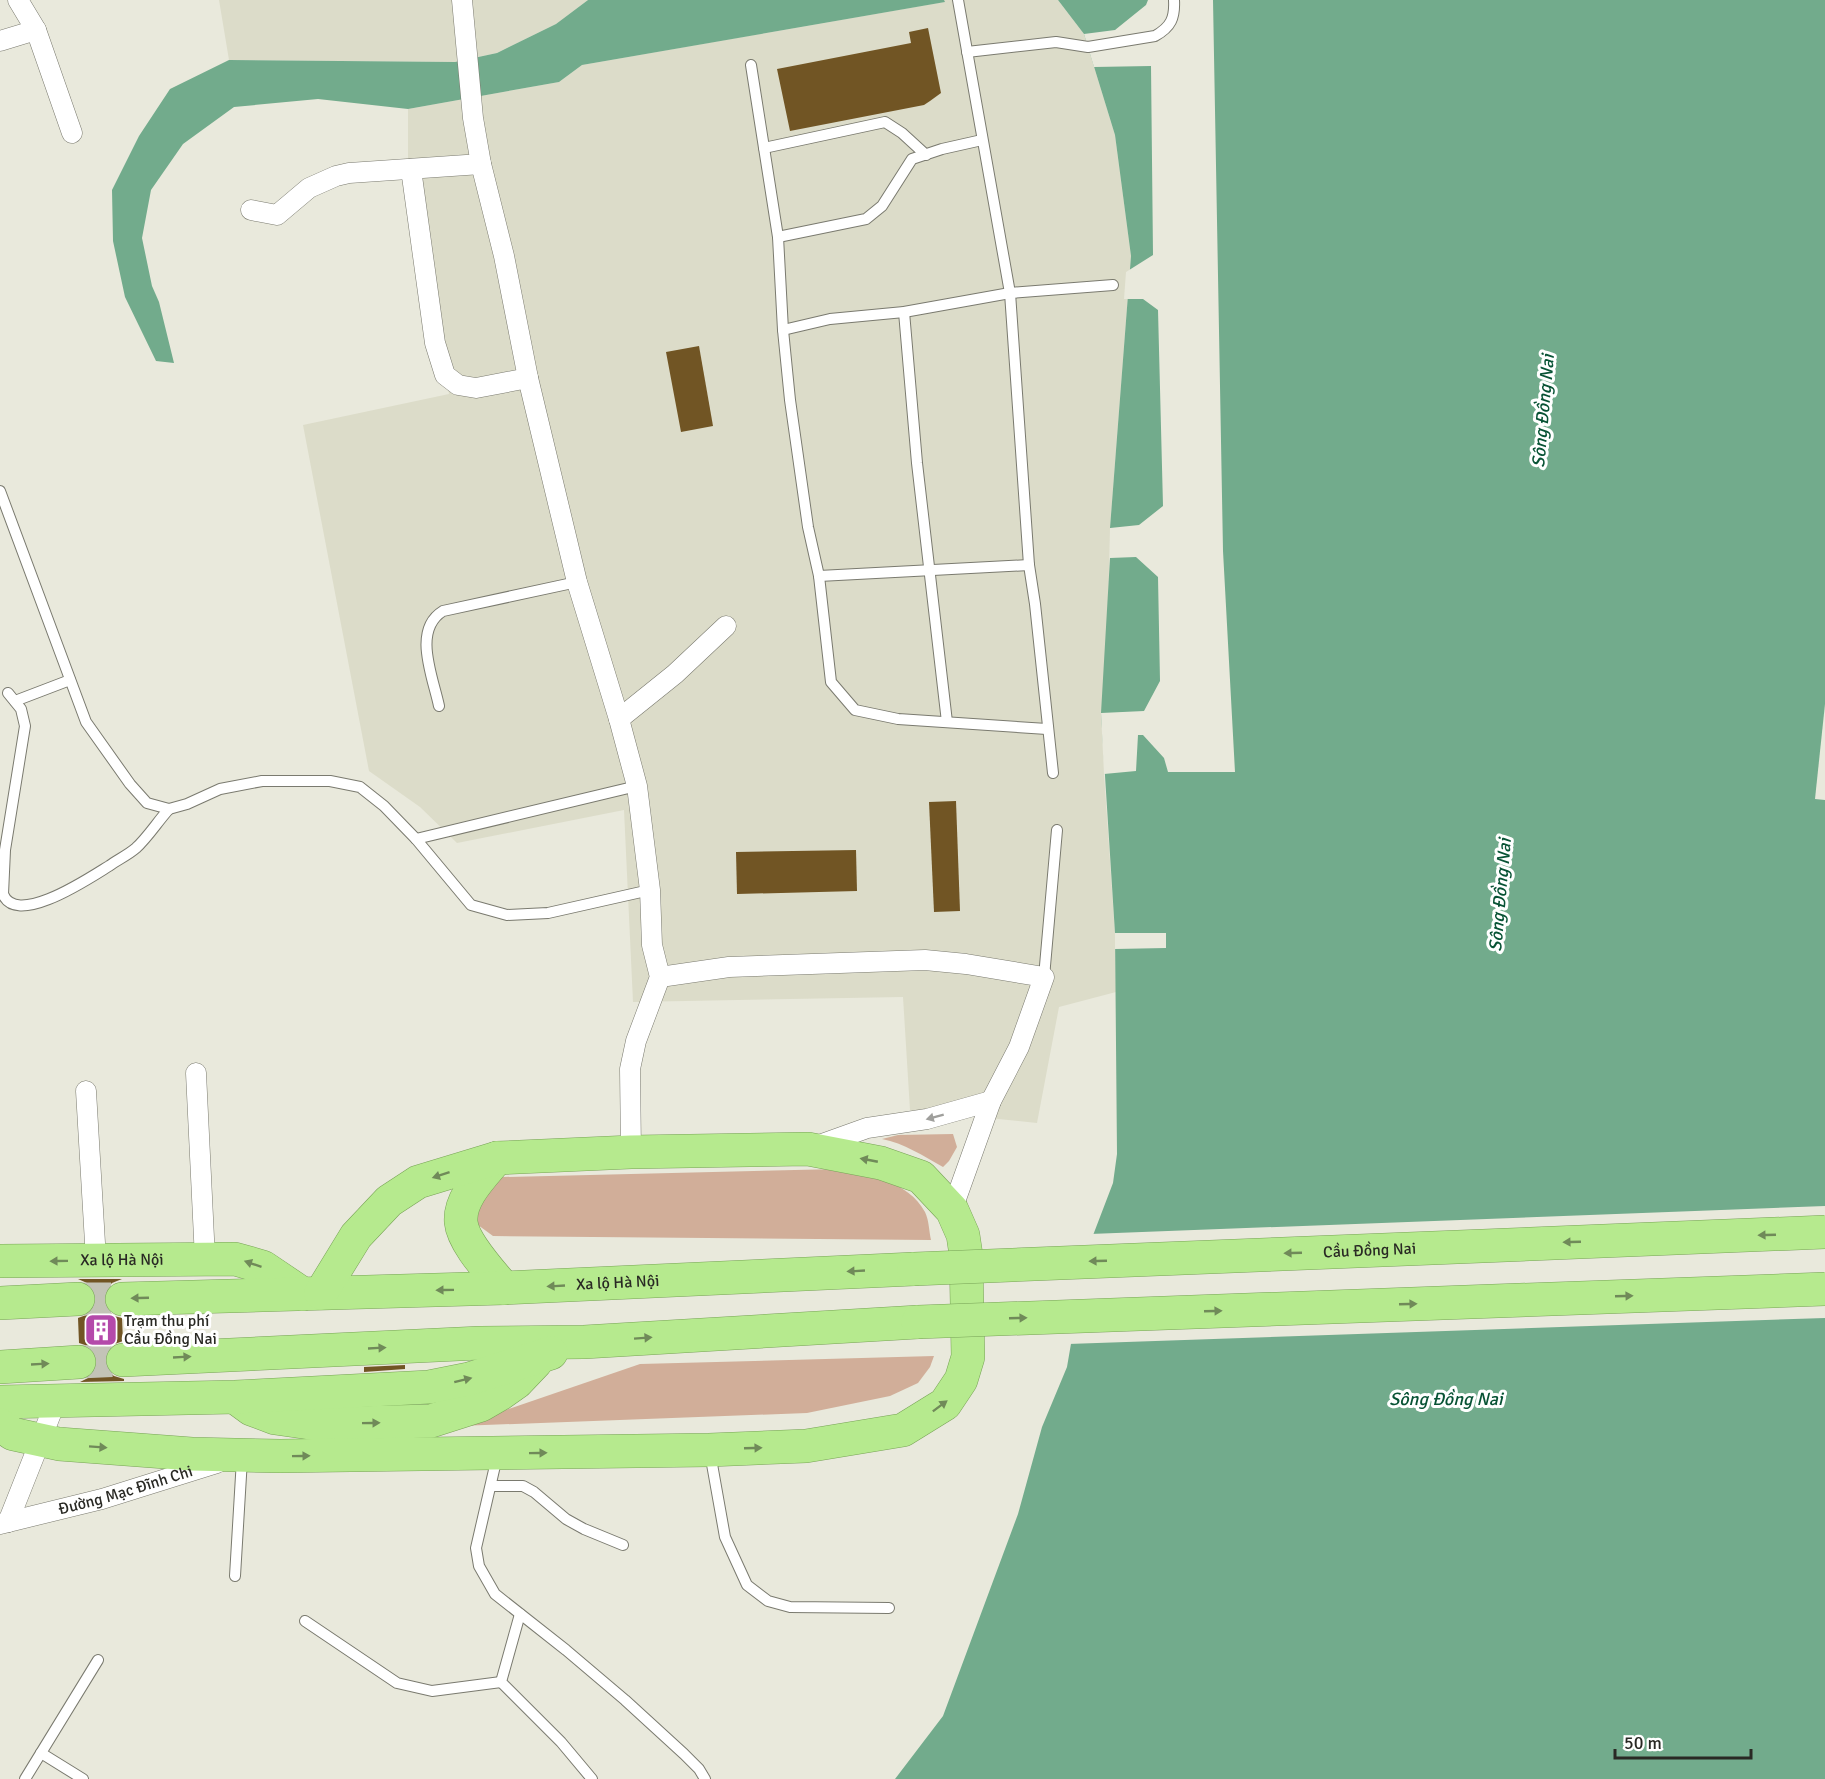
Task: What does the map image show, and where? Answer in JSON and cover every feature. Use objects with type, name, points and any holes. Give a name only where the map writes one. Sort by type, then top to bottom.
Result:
[{"type":"highway","points":[[0,1425],[13,1434],[59,1444],[192,1454],[498,1454],[806,1446],[903,1430],[945,1404],[961,1380],[968,1358],[966,1255],[963,1235],[952,1210],[921,1177],[881,1163],[808,1149],[631,1152],[497,1158],[418,1182],[389,1201],[356,1236],[312,1294]]},
{"type":"highway","points":[[497,1158],[475,1186],[465,1204],[461,1222],[469,1243],[504,1288]]},
{"type":"highway","name":"Cầu Đồng Nai","points":[[914,1269],[1825,1232]]},
{"type":"highway","name":"Xa lộ Hà Nội","points":[[0,1261],[235,1259],[262,1267],[312,1294]]},
{"type":"highway","name":"Xa lộ Hà Nội","points":[[122,1299],[504,1288],[914,1269]]},
{"type":"highway","points":[[123,1360],[480,1343],[584,1342],[918,1322],[1825,1289]]},
{"type":"highway","points":[[0,1303],[78,1299]]},
{"type":"highway","points":[[0,1402],[235,1397],[251,1409],[275,1418],[317,1424],[431,1421],[481,1405],[517,1382],[541,1356],[584,1342]]},
{"type":"highway","points":[[0,1367],[79,1362]]},
{"type":"street","points":[[18,0],[36,30],[72,133]]},
{"type":"street","points":[[462,0],[471,107],[481,164],[504,256],[528,378],[577,582],[637,786],[650,890],[652,945],[660,977],[636,1041],[630,1069],[631,1152]]},
{"type":"street","points":[[0,41],[36,30]]},
{"type":"street","points":[[251,210],[277,215],[309,188],[336,176],[481,164]]},
{"type":"street","points":[[411,169],[435,343],[445,375],[458,385],[476,388],[528,378]]},
{"type":"street","points":[[619,719],[675,674],[726,626]]},
{"type":"street","points":[[660,977],[729,967],[925,960],[966,964],[1044,977],[1019,1047],[991,1101],[952,1210]]},
{"type":"street","points":[[196,1073],[205,1259]]},
{"type":"street","points":[[86,1090],[96,1260]]},
{"type":"street","points":[[808,1149],[867,1128],[927,1119],[991,1101]]},
{"type":"street","name":"Đường Mạc Đĩnh Chi","points":[[4,1523],[56,1401]]},
{"type":"street","name":"Đường Mạc Đĩnh Chi","points":[[4,1523],[102,1499],[242,1455]]},
{"type":"lane","points":[[958,0],[1010,293],[1029,565],[1053,774]]},
{"type":"lane","points":[[967,52],[1056,42],[1088,47],[1155,36],[1171,23],[1175,15],[1174,0]]},
{"type":"lane","points":[[751,65],[778,237],[783,330],[808,527],[819,576],[831,682],[855,710],[898,719],[1047,729]]},
{"type":"lane","points":[[764,148],[885,122],[902,133],[926,155]]},
{"type":"lane","points":[[778,237],[866,219],[882,206],[912,159],[982,140]]},
{"type":"lane","points":[[783,330],[830,319],[904,312],[1010,293],[1113,285]]},
{"type":"lane","points":[[904,312],[917,463],[948,722]]},
{"type":"lane","points":[[0,491],[86,722],[130,784],[147,803],[169,809],[187,804],[220,789],[262,781],[330,781],[360,787],[384,806],[416,839],[471,904],[507,915],[548,914],[650,890]]},
{"type":"lane","points":[[819,576],[1029,565]]},
{"type":"lane","points":[[439,706],[426,645],[428,631],[435,616],[443,611],[577,582]]},
{"type":"lane","points":[[70,680],[11,697],[21,709],[26,726],[5,850],[3,894],[5,900],[20,906],[56,897],[136,848],[169,809]]},
{"type":"lane","points":[[416,839],[637,786]]},
{"type":"lane","points":[[1044,977],[1057,830]]},
{"type":"lane","points":[[709,1450],[725,1537],[747,1585],[768,1601],[790,1607],[889,1608]]},
{"type":"lane","points":[[498,1454],[476,1548],[479,1566],[495,1594],[625,1700],[684,1754],[699,1769],[705,1779]]},
{"type":"lane","points":[[235,1576],[242,1455]]},
{"type":"lane","points":[[491,1486],[523,1486],[534,1492],[566,1519],[623,1545]]},
{"type":"lane","points":[[501,1682],[520,1614]]},
{"type":"lane","points":[[305,1621],[396,1683],[432,1691],[501,1682]]},
{"type":"lane","points":[[25,1779],[98,1660]]},
{"type":"lane","points":[[501,1682],[561,1742],[592,1779]]},
{"type":"lane","points":[[41,1753],[83,1779]]},
{"type":"shaded area","points":[[219,0],[588,0],[556,24],[497,53],[455,62],[229,60]]},
{"type":"shaded area","points":[[944,0],[1058,0],[1084,34],[1115,135],[1131,256],[1110,528],[1104,774],[1115,933],[1116,992],[1059,1007],[1037,1123],[910,1110],[903,997],[633,1002],[624,810],[457,843],[420,807],[369,771],[303,425],[449,394],[408,159],[408,109],[559,82],[582,65],[944,2]]},
{"type":"shaded area","points":[[953,1134],[957,1147],[943,1167],[906,1147],[882,1139],[898,1135]]},
{"type":"shaded area","points":[[839,1169],[888,1182],[909,1193],[925,1212],[931,1240],[493,1236],[478,1225],[476,1213],[488,1184],[503,1177]]},
{"type":"shaded area","points":[[934,1356],[930,1367],[918,1383],[890,1396],[807,1413],[459,1426],[640,1364]]},
{"type":"water","points":[[588,0],[944,0],[945,2],[582,65],[559,82],[408,109],[318,99],[234,107],[183,144],[151,190],[142,238],[152,286],[159,302],[174,363],[156,361],[125,297],[113,241],[112,190],[139,136],[170,89],[229,60],[455,62],[497,53],[556,24]]},
{"type":"water","name":"Sông Đồng Nai","points":[[1058,0],[1825,0],[1825,1779],[895,1779],[943,1716],[1018,1514],[1042,1427],[1067,1367],[1087,1251],[1113,1183],[1117,1154],[1115,933],[1101,713],[1110,528],[1131,256],[1115,135],[1084,34]]},
{"type":"pier","points":[[1148,0],[1213,0],[1223,551],[1235,772],[1168,772],[1164,758],[1143,735],[1138,735],[1136,771],[1104,774],[1101,713],[1144,711],[1160,681],[1158,577],[1136,557],[1110,558],[1110,528],[1139,525],[1163,506],[1158,310],[1143,299],[1124,299],[1126,272],[1153,255],[1151,66],[1094,67],[1084,34],[1115,30],[1146,5]]},
{"type":"pier","points":[[1825,704],[1825,800],[1815,799]]},
{"type":"pier","points":[[1115,933],[1166,933],[1166,948],[1115,949]]},
{"type":"pier","points":[[1825,1206],[1825,1318],[1068,1344],[1084,1250],[1090,1234]]},
{"type":"building","points":[[928,28],[941,93],[924,105],[790,131],[777,69],[911,43],[909,32]]},
{"type":"building","points":[[699,346],[713,426],[681,432],[666,352]]},
{"type":"building","points":[[956,801],[960,911],[934,912],[929,802]]},
{"type":"building","points":[[856,850],[857,891],[737,894],[736,852]]},
{"type":"building","points":[[78,1279],[122,1279],[112,1283],[103,1299],[106,1309],[114,1316],[122,1318],[123,1341],[112,1345],[104,1360],[108,1371],[124,1381],[80,1382],[90,1377],[98,1361],[94,1351],[79,1343],[78,1318],[89,1314],[97,1299],[93,1288]]},
{"type":"building","points":[[405,1365],[405,1369],[364,1372],[364,1367]]},
{"type":"tunnel","points":[[78,1299],[122,1299]]},
{"type":"tunnel","points":[[79,1362],[123,1360]]},
{"type":"place","name":"Trạm thu phí Cầu Đồng Nai","points":[[101,1330]]}]
